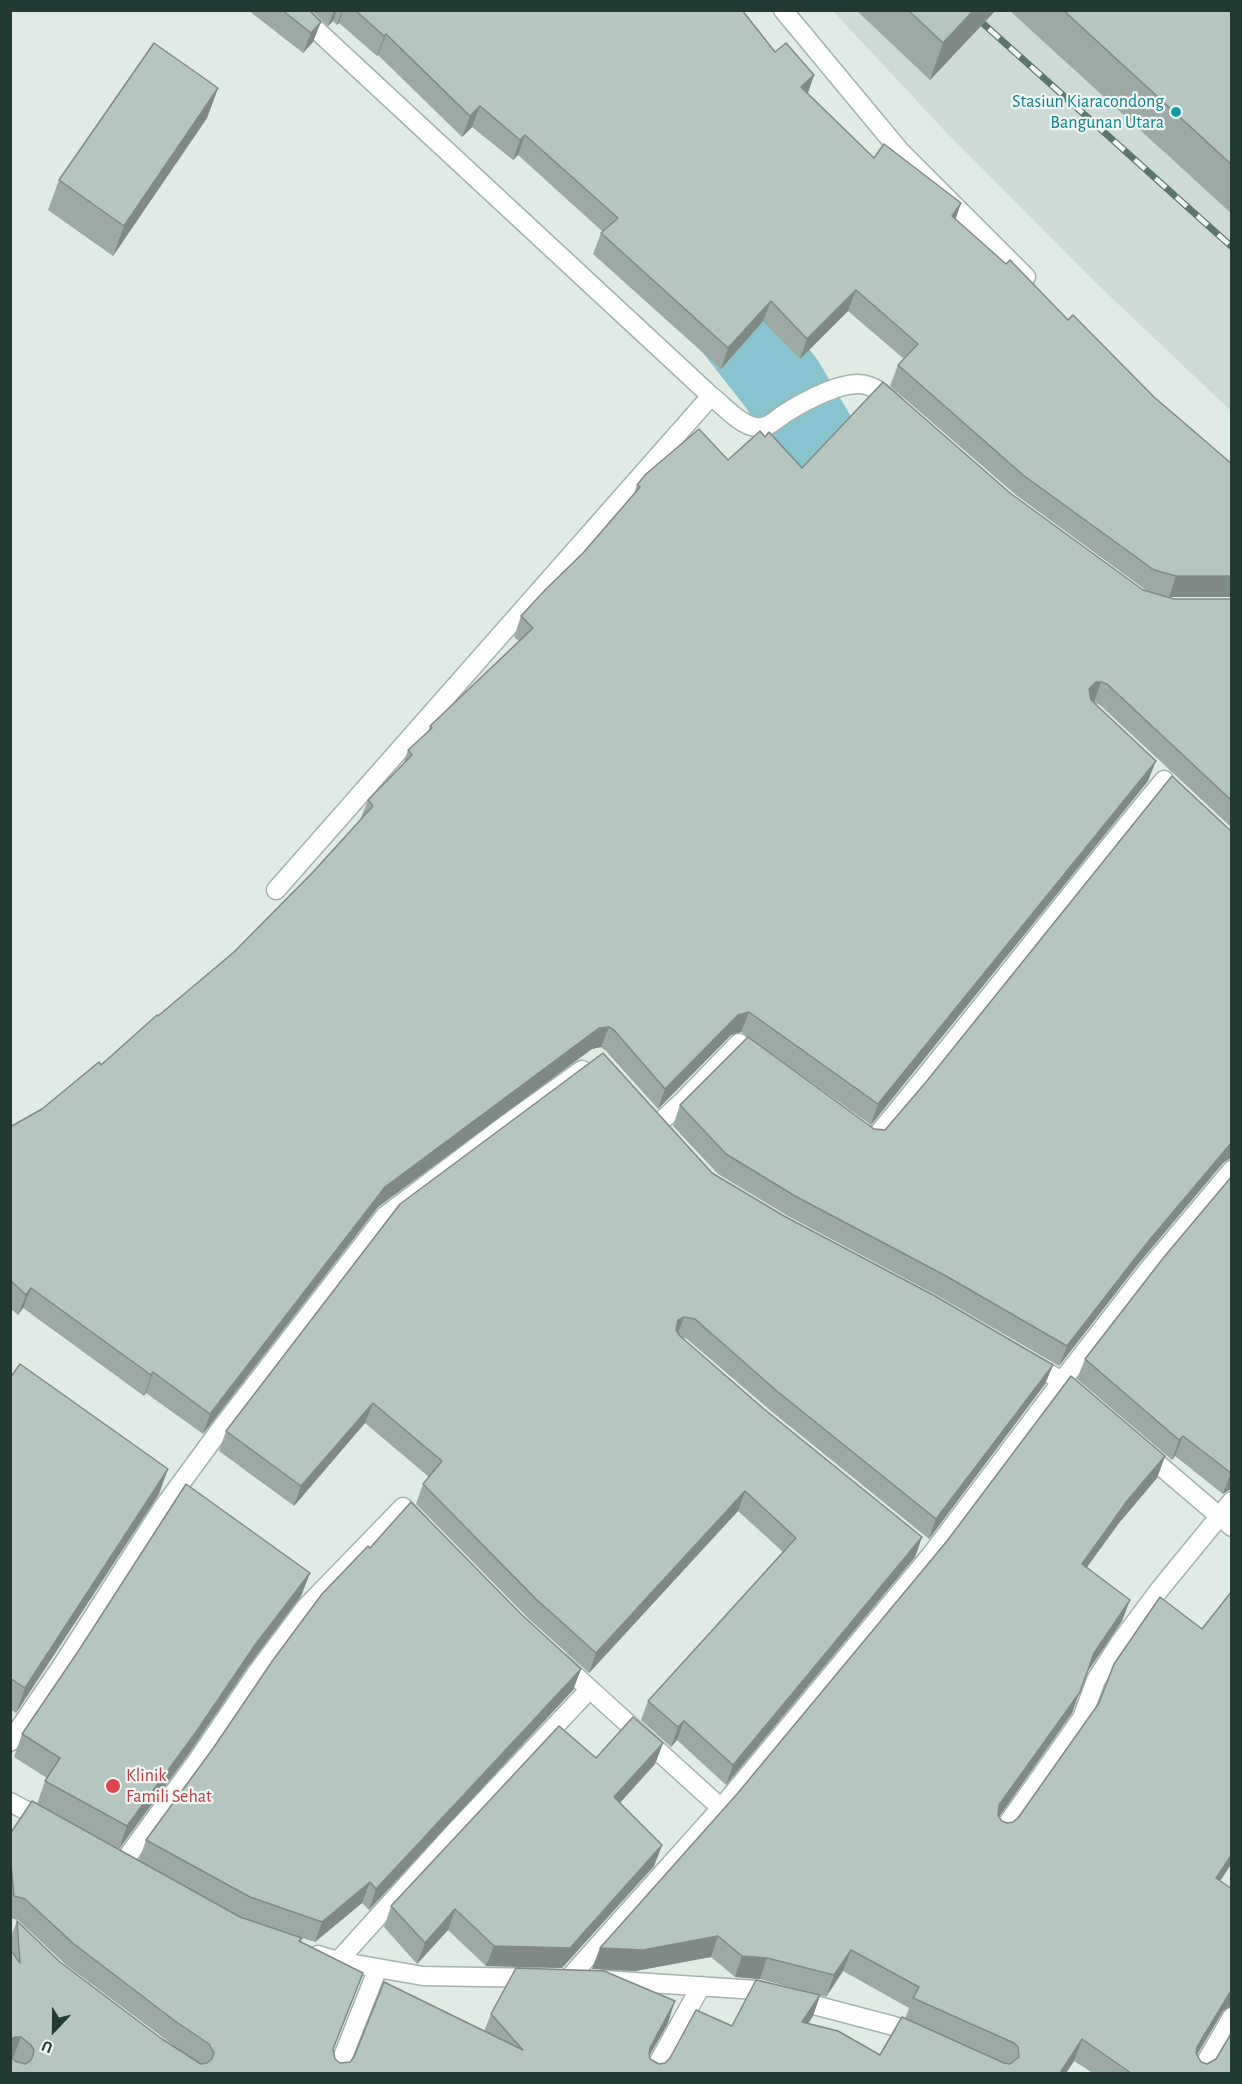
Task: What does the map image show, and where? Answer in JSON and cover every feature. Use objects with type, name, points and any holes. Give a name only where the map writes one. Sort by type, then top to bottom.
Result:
[{"type":"street","points":[[295,10],[711,396],[746,425],[758,428],[768,426],[808,398],[855,383],[878,390],[904,413]]},
{"type":"street","points":[[783,10],[900,151],[1041,293]]},
{"type":"street","points":[[276,890],[711,396]]},
{"type":"street","points":[[854,1126],[873,1140],[942,1057],[1087,872],[1168,784],[1148,765]]},
{"type":"street","points":[[657,1125],[739,1042],[777,1070]]},
{"type":"street","points":[[10,1742],[162,1509],[222,1427],[385,1216],[598,1058]]},
{"type":"street","points":[[642,1108],[672,1142]]},
{"type":"street","points":[[568,1979],[721,1808],[1148,1270],[1232,1170]]},
{"type":"street","points":[[1012,1352],[1062,1381],[1096,1411]]},
{"type":"street","points":[[1131,1441],[1225,1522]]},
{"type":"street","points":[[1000,1833],[1082,1719],[1096,1680],[1119,1644],[1225,1522],[1232,1501]]},
{"type":"street","points":[[122,1864],[298,1617],[350,1561],[403,1507],[434,1539]]},
{"type":"street","points":[[547,1650],[721,1808]]},
{"type":"street","points":[[338,1961],[450,1837],[590,1689]]},
{"type":"street","points":[[10,1802],[66,1833]]},
{"type":"street","points":[[103,1854],[141,1875]]},
{"type":"street","points":[[306,1951],[338,1961],[423,1976],[568,1979],[757,1990],[894,2026],[937,2045]]},
{"type":"street","points":[[336,2073],[378,1968]]},
{"type":"street","points":[[652,2073],[700,1986]]},
{"type":"street","points":[[1199,2073],[1232,2017]]},
{"type":"shaded area","points":[[833,11],[1231,11],[1231,411],[1096,283],[943,129]]},
{"type":"building","points":[[282,10],[309,10],[321,22],[311,33]]},
{"type":"building","points":[[355,10],[742,10],[775,52],[786,43],[814,75],[801,87],[874,158],[884,144],[961,203],[952,216],[1006,264],[1010,260],[1068,320],[1073,315],[1154,397],[1232,464],[1232,576],[1176,576],[1154,570],[1023,475],[898,365],[918,344],[856,290],[807,339],[771,301],[728,348],[601,233],[618,218],[525,135],[520,140],[480,106],[470,116],[386,34],[384,36]]},
{"type":"building","points":[[908,10],[974,10],[943,43]]},
{"type":"building","points":[[1063,10],[1232,10],[1232,165]]},
{"type":"building","points":[[154,43],[218,88],[124,226],[59,180]]},
{"type":"building","points":[[883,382],[1010,493],[1143,590],[1174,599],[1232,599],[1232,801],[1107,684],[1096,682],[1089,689],[1091,700],[1156,761],[878,1104],[749,1012],[738,1015],[665,1089],[614,1030],[609,1027],[599,1028],[385,1187],[210,1414],[153,1372],[151,1375],[31,1288],[26,1295],[10,1280],[10,1127],[42,1109],[99,1062],[101,1065],[157,1015],[234,952],[314,871],[373,806],[368,800],[412,755],[408,750],[432,728],[430,726],[533,628],[521,616],[583,553],[640,487],[637,485],[646,474],[699,429],[728,460],[760,431],[765,437],[769,432],[802,468]]},
{"type":"building","points":[[1172,776],[1232,832],[1232,1142],[1147,1243],[1067,1346],[946,1276],[795,1196],[726,1154],[680,1105],[748,1037],[874,1129],[885,1130]]},
{"type":"building","points":[[603,1053],[712,1173],[784,1216],[935,1296],[1053,1365],[936,1519],[778,1392],[695,1319],[684,1317],[678,1320],[676,1330],[680,1336],[764,1409],[922,1537],[733,1765],[684,1721],[678,1727],[648,1701],[796,1538],[745,1491],[596,1653],[536,1599],[423,1484],[442,1461],[373,1403],[301,1486],[226,1431],[400,1204]]},
{"type":"building","points":[[1232,1176],[1231,1473],[1183,1436],[1179,1440],[1085,1359],[1164,1257]]},
{"type":"building","points":[[20,1364],[168,1469],[25,1688],[10,1678],[10,1378]]},
{"type":"building","points":[[1071,1376],[1165,1456],[1127,1501],[1082,1564],[1130,1600],[1094,1653],[1080,1692],[999,1805],[998,1816],[1007,1823],[1018,1818],[1099,1703],[1114,1664],[1160,1597],[1202,1629],[1232,1591],[1232,1854],[1216,1878],[1232,1889],[1232,1989],[1197,2047],[1196,2053],[1201,2062],[1207,2064],[1216,2059],[1232,2032],[1232,2073],[1131,2073],[1082,2039],[1060,2073],[10,2073],[10,2055],[15,2061],[25,2064],[30,2061],[34,2050],[21,2037],[10,2040],[10,1949],[20,1963],[17,1921],[60,1962],[162,2039],[201,2064],[212,2059],[214,2053],[209,2044],[74,1944],[25,1899],[14,1896],[10,1834],[32,1801],[240,1917],[302,1938],[299,1941],[363,1973],[333,2049],[335,2059],[340,2063],[350,2062],[354,2057],[384,1982],[523,2050],[491,2014],[516,1968],[604,1971],[675,2001],[650,2048],[650,2059],[659,2064],[665,2063],[670,2058],[696,2010],[732,2026],[756,1980],[820,1995],[802,2022],[838,2031],[880,2055],[902,2017],[1010,2064],[1019,2057],[1018,2047],[1014,2043],[913,1998],[919,1987],[851,1950],[834,1975],[767,1958],[742,1956],[718,1936],[643,1950],[600,1948],[737,1794],[947,1541]]},
{"type":"building","points":[[186,1484],[310,1573],[255,1645],[196,1732],[127,1826],[45,1781],[60,1758],[22,1734]]},
{"type":"building","points":[[411,1502],[521,1614],[581,1669],[376,1889],[370,1882],[322,1922],[250,1897],[146,1840],[322,1594],[368,1546],[370,1548]]},
{"type":"building","points":[[633,1717],[663,1743],[614,1797],[662,1845],[570,1948],[494,1946],[455,1909],[425,1943],[391,1906],[559,1726],[596,1758]]},
{"type":"waterway","points":[[623,10],[634,55],[650,149],[685,237],[731,319],[782,384],[815,440],[819,477],[812,489],[754,543]]},
{"type":"railway","points":[[968,10],[1232,247]]},
{"type":"place","name":"Stasiun Kiaracondong Bangunan Utara","points":[[1176,112]]},
{"type":"place","name":"Klinik Famili Sehat","points":[[113,1786]]}]
